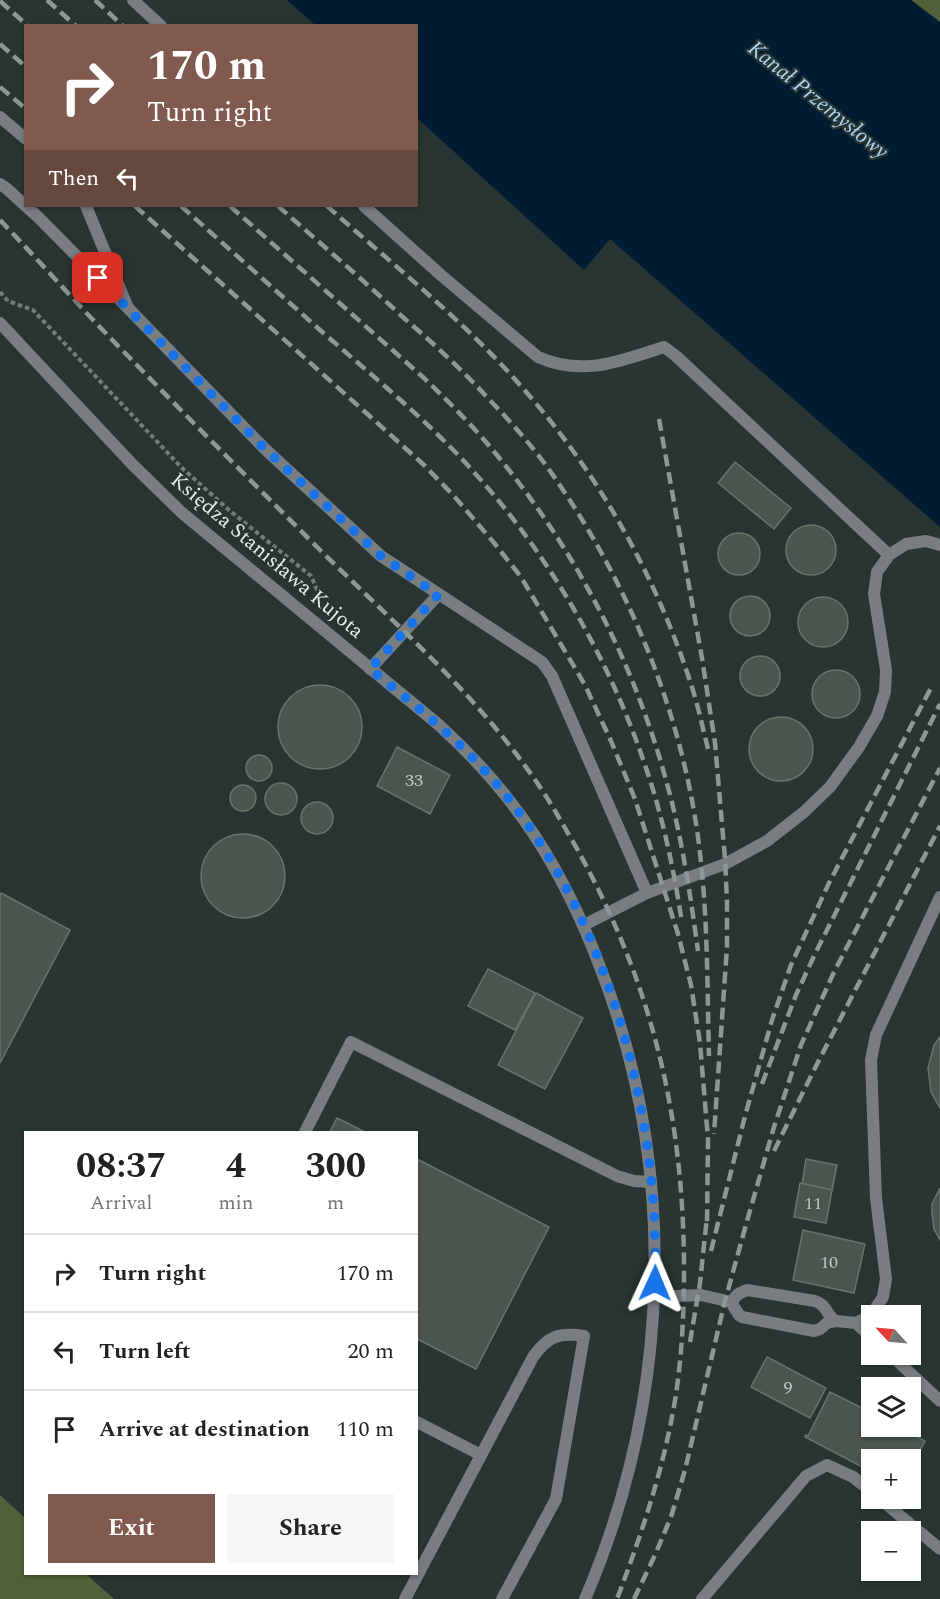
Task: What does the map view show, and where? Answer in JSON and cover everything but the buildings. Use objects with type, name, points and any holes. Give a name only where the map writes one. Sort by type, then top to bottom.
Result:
[{"type":"street","points":[[133,0],[159,24]]},
{"type":"street","points":[[0,117],[24,137]]},
{"type":"street","points":[[0,184],[24,204]]},
{"type":"street","points":[[27,207],[273,456],[381,556],[542,662],[552,676],[647,893]]},
{"type":"street","points":[[86,207],[128,308]]},
{"type":"street","points":[[365,207],[538,357],[553,364],[571,367],[598,366],[664,348],[676,356],[889,555]]},
{"type":"street","name":"Księdza Stanisława Kujota","points":[[0,323],[162,494],[198,527],[439,725],[467,752],[520,814],[548,855],[584,925],[610,992],[626,1043],[642,1113],[651,1182],[655,1238],[651,1347],[637,1438],[608,1541],[585,1599]]},
{"type":"street","points":[[584,925],[647,893],[725,864],[767,841],[804,812],[830,787],[859,747],[877,716],[885,692],[886,670],[874,594],[877,572],[889,555],[906,544],[926,541],[940,545]]},
{"type":"street","points":[[370,669],[438,595]]},
{"type":"street","points":[[654,1297],[701,1295],[731,1302],[742,1317],[814,1331],[827,1323],[836,1321],[856,1323],[871,1315],[883,1297],[886,1279],[876,1198],[871,1060],[876,1035],[940,897]]},
{"type":"street","points":[[306,1131],[351,1042],[617,1176],[634,1181],[651,1182]]},
{"type":"street","points":[[731,1302],[738,1294],[747,1290],[815,1301],[825,1306],[828,1315],[836,1321]]},
{"type":"street","points":[[856,1323],[861,1328]]},
{"type":"street","points":[[418,1574],[539,1350],[553,1337],[567,1334],[584,1335],[556,1499],[502,1599]]},
{"type":"street","points":[[902,1365],[940,1401]]},
{"type":"street","points":[[418,1423],[481,1455]]},
{"type":"street","points":[[702,1599],[806,1476],[827,1465],[861,1483]]},
{"type":"street","points":[[892,1509],[940,1549]]},
{"type":"street","points":[[405,1599],[418,1575]]},
{"type":"path","points":[[0,292],[8,301],[33,310],[181,466],[230,511],[311,576],[322,603]]},
{"type":"green space","points":[[911,0],[940,0],[940,22]]},
{"type":"green space","points":[[0,1495],[24,1517],[24,1575],[87,1575],[114,1599],[0,1599]]},
{"type":"water","name":"Kanał Przemysłowy","points":[[287,0],[911,0],[940,22],[940,527],[610,239],[584,270],[418,119],[418,24],[314,24]]},
{"type":"railway","points":[[47,0],[74,24]]},
{"type":"railway","points":[[95,0],[121,24]]},
{"type":"railway","points":[[0,1],[26,24]]},
{"type":"railway","points":[[0,44],[24,65]]},
{"type":"railway","points":[[0,87],[24,107]]},
{"type":"railway","points":[[136,207],[424,465],[454,496],[521,577],[585,685],[635,799],[678,934],[691,985],[700,1043],[708,1139],[707,1224]]},
{"type":"railway","points":[[182,207],[427,424],[491,492],[546,565],[593,643],[631,726],[663,825],[682,923]]},
{"type":"railway","points":[[231,207],[424,378],[461,415],[488,444],[524,490],[574,565],[617,645],[635,687],[664,773],[680,839],[698,951]]},
{"type":"railway","points":[[279,207],[446,356],[519,432],[543,461],[577,512],[624,597],[662,688],[677,735],[697,830],[703,886],[709,1056]]},
{"type":"railway","points":[[328,207],[475,337],[520,385],[573,451],[620,523],[658,599],[689,678],[708,749]]},
{"type":"railway","points":[[0,220],[96,323],[320,550],[432,659],[485,716],[533,777],[576,847],[625,949],[644,1000],[670,1105],[678,1158],[684,1271],[678,1379],[666,1447],[652,1498],[617,1599]]},
{"type":"railway","points":[[659,419],[715,743],[725,859],[727,947],[714,1134]]},
{"type":"railway","points":[[711,1251],[745,1116],[772,1020],[791,965],[829,883],[933,684]]},
{"type":"railway","points":[[762,1084],[796,995],[814,956],[940,704]]},
{"type":"railway","points":[[634,1599],[671,1517],[685,1470],[725,1301],[747,1221],[801,1045],[834,972],[940,768]]},
{"type":"railway","points":[[774,1151],[940,826]]},
{"type":"railway","points":[[690,1342],[700,1283],[707,1217]]},
{"type":"route","points":[[98,278],[265,449],[381,556],[438,595],[370,669],[439,725],[494,781],[548,855],[577,911],[604,976],[626,1043],[645,1129],[655,1238],[655,1283]]}]
